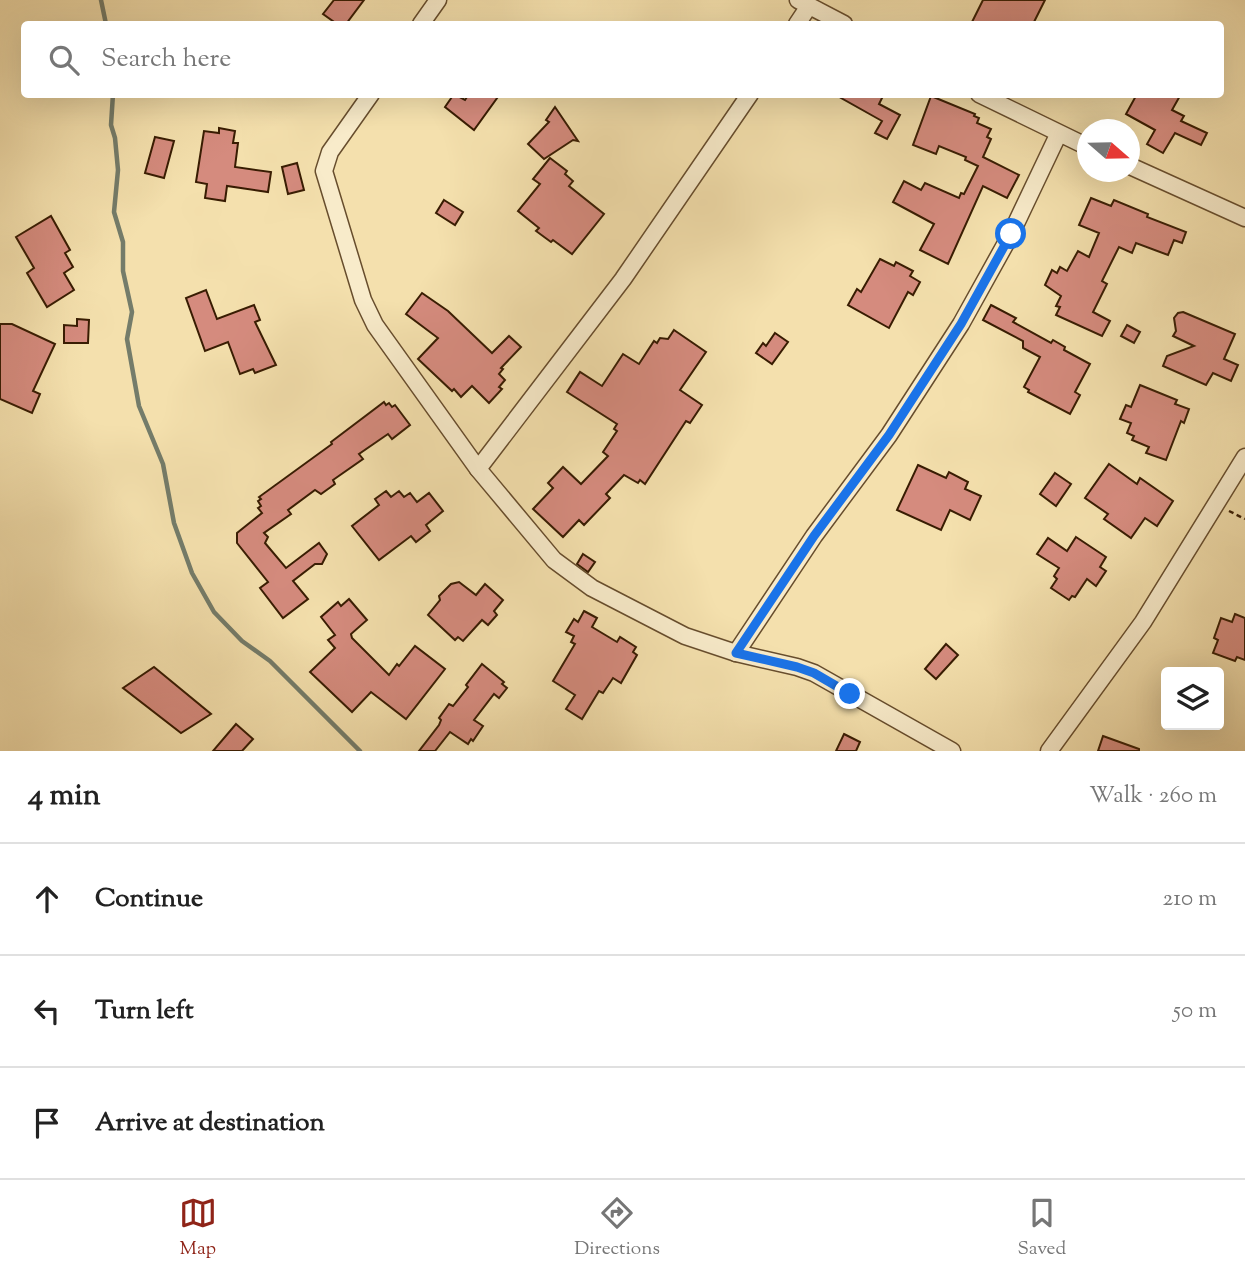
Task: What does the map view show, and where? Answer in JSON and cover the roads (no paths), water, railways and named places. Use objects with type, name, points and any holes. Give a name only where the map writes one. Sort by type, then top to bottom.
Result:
[{"type":"street","points":[[423,21],[438,0]]},
{"type":"street","points":[[798,21],[804,3],[838,21]]},
{"type":"street","points":[[368,98],[330,152],[324,172],[368,313],[478,469],[554,560],[592,588],[685,635],[736,653],[814,673],[952,751]]},
{"type":"street","points":[[478,469],[623,279],[747,98]]},
{"type":"street","points":[[987,98],[1077,143]]},
{"type":"street","points":[[736,653],[814,536],[889,435],[961,324],[1011,234],[1058,135]]},
{"type":"street","points":[[1140,171],[1245,218]]},
{"type":"street","points":[[1049,751],[1143,622],[1245,457]]},
{"type":"waterway","points":[[101,0],[105,21]]},
{"type":"waterway","points":[[113,98],[111,125],[118,170],[114,212],[123,242],[123,271],[132,312],[127,339],[139,406],[163,464],[174,523],[192,573],[214,612],[242,641],[270,661],[360,751]]}]
